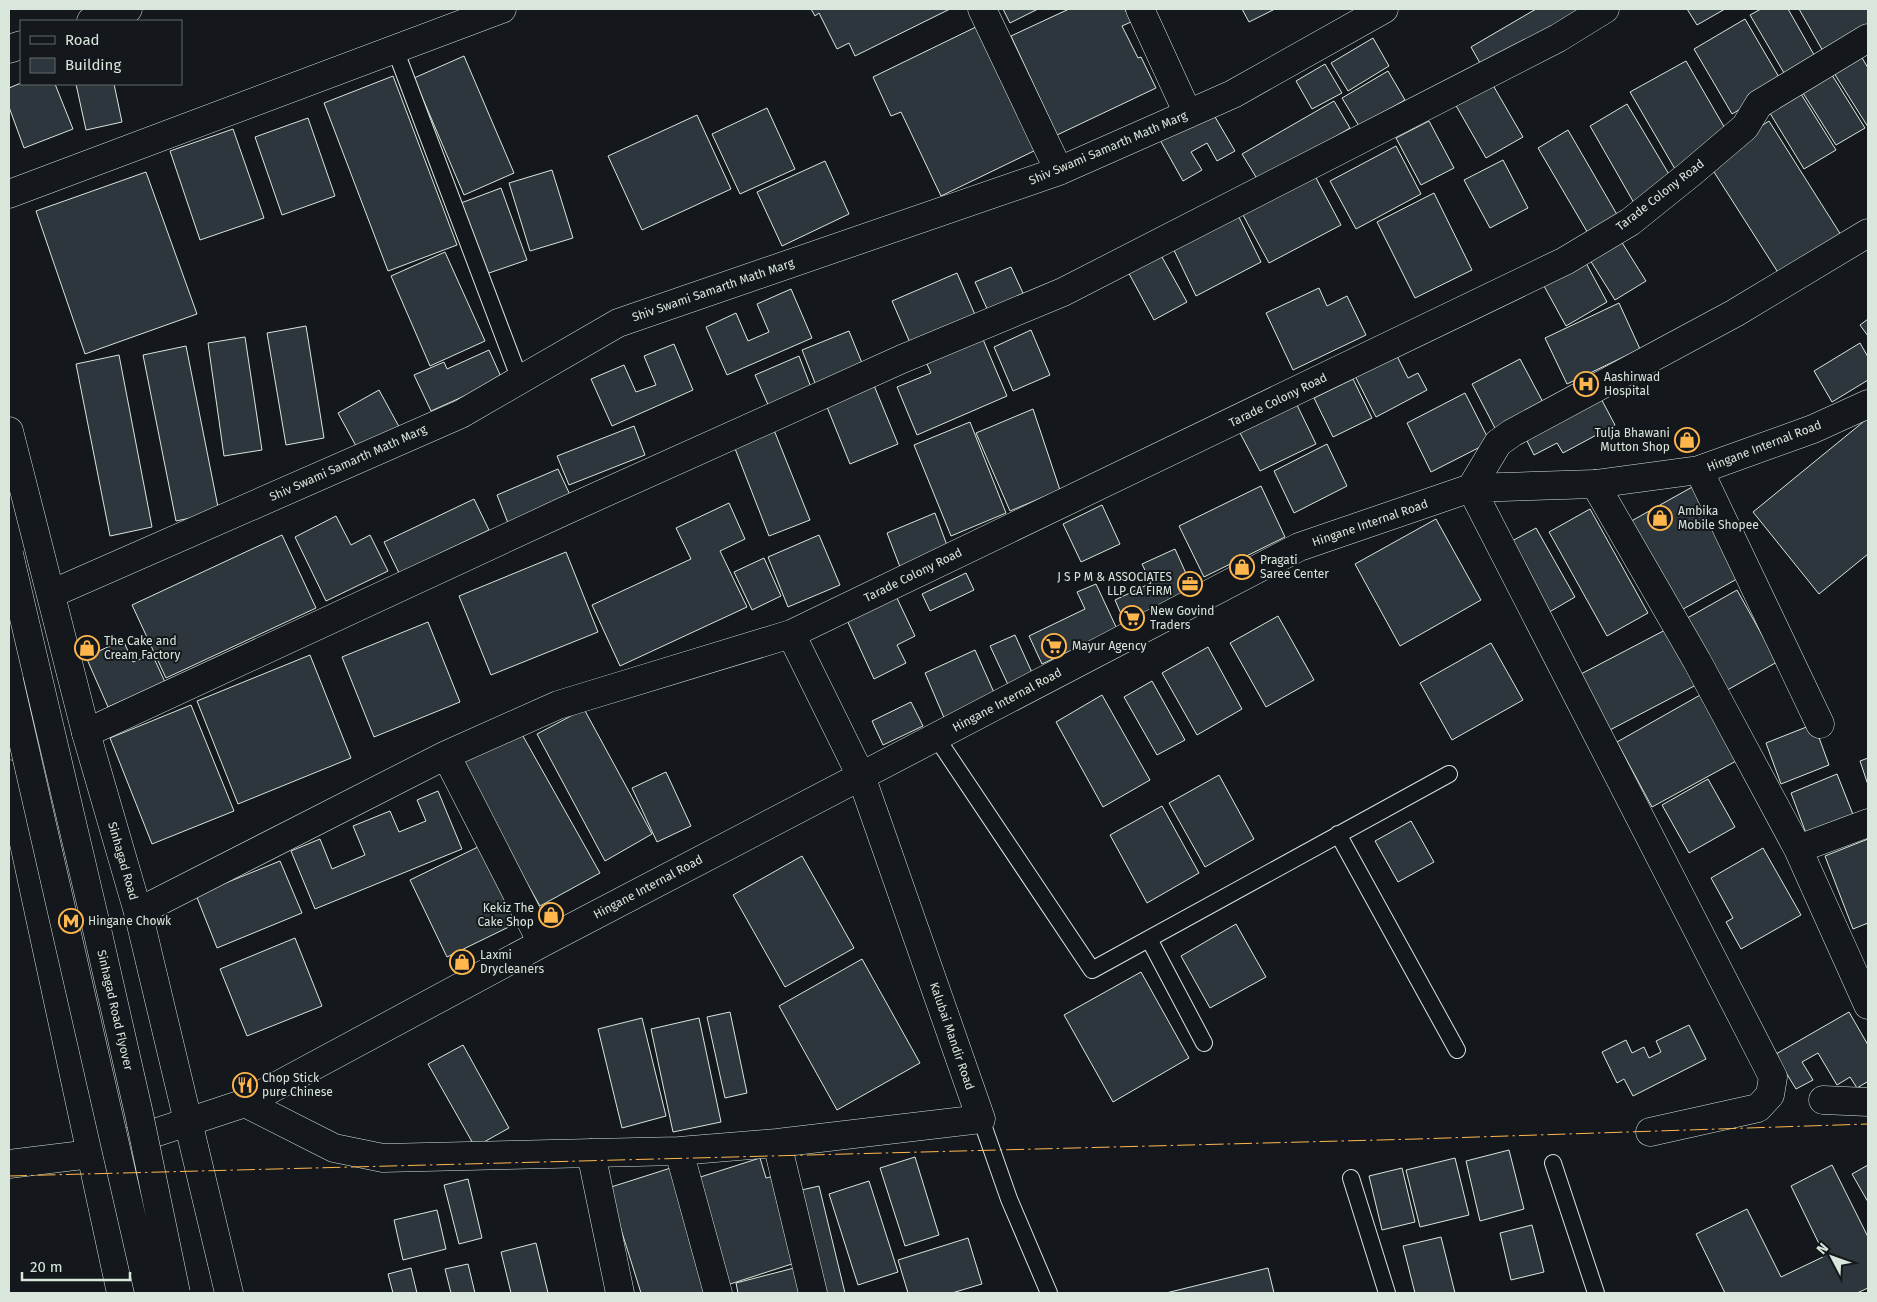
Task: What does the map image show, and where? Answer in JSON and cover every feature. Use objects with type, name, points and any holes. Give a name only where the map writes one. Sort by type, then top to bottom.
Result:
[{"type":"street","points":[[93,20],[128,9]]},
{"type":"street","points":[[9,194],[502,9]]},
{"type":"street","points":[[982,9],[1060,171]]},
{"type":"street","points":[[1140,9],[1188,114]]},
{"type":"street","name":"Shiv Swami Samarth Math Marg","points":[[51,594],[461,414],[618,323],[1060,171],[1233,94],[1384,9]]},
{"type":"street","points":[[86,733],[650,473],[902,360],[1063,292],[1558,38],[1605,9]]},
{"type":"street","name":"Tarade Colony Road","points":[[138,912],[446,755],[558,705],[791,634],[1565,261],[1630,222],[1691,173],[1745,127],[1759,104],[1868,38]]},
{"type":"street","points":[[1650,1132],[1758,1108],[1770,1095],[1773,1077],[1471,488],[1498,443],[1512,432],[1735,313],[1868,233]]},
{"type":"street","name":"Hingane Internal Road","points":[[9,1164],[91,1154],[245,1103],[542,942],[1298,547],[1471,488],[1594,484],[1699,470],[1813,428],[1868,404]]},
{"type":"street","name":"Sinhagad Road","points":[[9,431],[86,733],[138,912],[229,1293]]},
{"type":"street","points":[[1699,470],[1820,724]]},
{"type":"street","points":[[1594,484],[1697,661],[1798,849],[1868,1005]]},
{"type":"street","name":"Sinhagad Road Flyover","points":[[9,554],[139,1114],[176,1293]]},
{"type":"street","points":[[791,634],[861,776]]},
{"type":"street","points":[[9,680],[148,1293]]},
{"type":"street","points":[[446,755],[542,942]]},
{"type":"street","points":[[9,774],[16,839],[91,1154],[121,1293]]},
{"type":"street","name":"Kalubai Mandir Road","points":[[861,776],[981,1119]]},
{"type":"street","points":[[1798,849],[1868,823]]},
{"type":"street","points":[[1823,1100],[1868,1102]]},
{"type":"street","points":[[245,1103],[334,1148],[383,1158],[679,1151],[777,1143],[981,1119]]},
{"type":"street","points":[[777,1143],[813,1293]]},
{"type":"street","points":[[679,1151],[718,1293]]},
{"type":"street","points":[[591,1153],[620,1293]]},
{"type":"lane","points":[[395,49],[520,380]]},
{"type":"lane","points":[[936,737],[1092,970],[1449,774]]},
{"type":"lane","points":[[1338,834],[1457,1050]]},
{"type":"lane","points":[[1149,939],[1204,1043]]},
{"type":"lane","name":"Kalubai Mandir Road","points":[[981,1119],[1009,1199],[1049,1293]]},
{"type":"lane","points":[[1553,1163],[1596,1293]]},
{"type":"lane","points":[[1351,1178],[1387,1293]]},
{"type":"building","points":[[811,9],[950,9],[855,56],[849,43],[837,49],[819,13],[815,16]]},
{"type":"building","points":[[1003,9],[1038,9],[1010,23]]},
{"type":"building","points":[[1069,9],[1125,9],[1131,22],[1122,26],[1138,58],[1141,57],[1156,88],[1057,135],[1011,36]]},
{"type":"building","points":[[1242,9],[1275,9],[1249,22]]},
{"type":"building","points":[[1536,9],[1581,9],[1485,72],[1471,47]]},
{"type":"building","points":[[1687,9],[1725,9],[1697,25]]},
{"type":"building","points":[[1761,9],[1788,9],[1817,60],[1787,78],[1750,15]]},
{"type":"building","points":[[1799,9],[1868,9],[1868,27],[1824,53]]},
{"type":"building","points":[[1745,19],[1783,84],[1732,114],[1694,49]]},
{"type":"building","points":[[980,25],[1038,149],[941,196],[901,112],[891,116],[873,77]]},
{"type":"building","points":[[1373,38],[1389,66],[1348,91],[1331,63]]},
{"type":"building","points":[[464,56],[514,173],[464,195],[414,78]]},
{"type":"building","points":[[1861,56],[1868,68],[1868,127],[1834,73]]},
{"type":"building","points":[[1686,61],[1730,137],[1675,169],[1630,92]]},
{"type":"building","points":[[1325,64],[1342,93],[1312,109],[1296,81]]},
{"type":"building","points":[[1388,71],[1405,100],[1359,126],[1342,98]]},
{"type":"building","points":[[1832,75],[1865,128],[1836,145],[1803,93]]},
{"type":"building","points":[[393,76],[457,245],[388,271],[324,103]]},
{"type":"building","points":[[1490,80],[1523,137],[1486,158],[1454,102]]},
{"type":"building","points":[[20,83],[20,85],[55,85],[73,129],[24,148],[9,107],[9,88]]},
{"type":"building","points":[[76,85],[114,85],[122,122],[86,130]]},
{"type":"building","points":[[1796,86],[1836,150],[1804,169],[1765,105]]},
{"type":"building","points":[[1334,101],[1350,128],[1259,182],[1242,154]]},
{"type":"building","points":[[1627,104],[1673,181],[1634,203],[1590,126]]},
{"type":"building","points":[[767,108],[795,169],[740,194],[712,134]]},
{"type":"building","points":[[1211,110],[1235,151],[1217,161],[1207,143],[1191,152],[1202,170],[1183,181],[1160,140]]},
{"type":"building","points":[[697,115],[731,189],[642,230],[608,156]]},
{"type":"building","points":[[308,118],[335,196],[282,215],[255,137]]},
{"type":"building","points":[[1429,121],[1454,168],[1421,185],[1396,138]]},
{"type":"building","points":[[1769,121],[1841,235],[1779,274],[1707,161]]},
{"type":"building","points":[[233,129],[264,218],[200,240],[170,151]]},
{"type":"building","points":[[1568,130],[1619,218],[1589,235],[1538,148]]},
{"type":"building","points":[[1396,146],[1421,194],[1356,229],[1330,181]]},
{"type":"building","points":[[1503,160],[1528,208],[1490,228],[1464,180]]},
{"type":"building","points":[[825,161],[849,214],[782,246],[757,192]]},
{"type":"building","points":[[552,170],[573,238],[530,251],[509,183]]},
{"type":"building","points":[[146,172],[197,314],[85,354],[36,211]]},
{"type":"building","points":[[1315,176],[1341,225],[1269,263],[1243,215]]},
{"type":"building","points":[[501,188],[527,260],[486,274],[461,203]]},
{"type":"building","points":[[1434,193],[1472,270],[1415,298],[1377,222]]},
{"type":"building","points":[[1235,209],[1261,262],[1196,296],[1170,242]]},
{"type":"building","points":[[1621,241],[1646,281],[1615,300],[1590,260]]},
{"type":"building","points":[[1158,250],[1187,302],[1154,320],[1126,268]]},
{"type":"building","points":[[445,252],[485,341],[430,366],[391,276]]},
{"type":"building","points":[[1586,263],[1607,302],[1566,326],[1544,286]]},
{"type":"building","points":[[1011,267],[1028,304],[992,320],[975,282]]},
{"type":"building","points":[[957,273],[976,317],[911,345],[892,301]]},
{"type":"building","points":[[1319,288],[1327,306],[1347,296],[1366,335],[1293,370],[1266,313]]},
{"type":"building","points":[[791,289],[812,338],[727,375],[706,327],[736,313],[748,341],[769,332],[757,304]]},
{"type":"building","points":[[1619,303],[1640,349],[1567,384],[1545,338]]},
{"type":"building","points":[[1868,319],[1868,336],[1860,325]]},
{"type":"building","points":[[306,326],[324,438],[286,445],[267,333]]},
{"type":"building","points":[[1031,330],[1050,375],[1013,391],[994,347]]},
{"type":"building","points":[[849,331],[864,368],[817,388],[802,350]]},
{"type":"building","points":[[245,337],[262,450],[224,456],[208,343]]},
{"type":"building","points":[[982,337],[1007,396],[917,435],[897,387],[931,373],[926,362]]},
{"type":"building","points":[[1860,343],[1868,357],[1868,380],[1832,402],[1814,371]]},
{"type":"building","points":[[674,344],[693,390],[612,426],[591,379],[624,365],[636,392],[656,385],[644,356]]},
{"type":"building","points":[[186,346],[219,512],[176,521],[143,355]]},
{"type":"building","points":[[489,350],[502,379],[431,411],[414,375],[444,362],[447,369]]},
{"type":"building","points":[[1396,354],[1408,378],[1418,373],[1427,390],[1376,417],[1355,376]]},
{"type":"building","points":[[119,355],[152,527],[110,536],[76,364]]},
{"type":"building","points":[[799,356],[812,390],[769,407],[755,375]]},
{"type":"building","points":[[1520,359],[1545,406],[1496,430],[1472,384]]},
{"type":"building","points":[[1353,379],[1372,418],[1333,437],[1314,398]]},
{"type":"building","points":[[873,383],[898,444],[850,464],[825,402]]},
{"type":"building","points":[[379,390],[403,434],[362,457],[338,413]]},
{"type":"building","points":[[1597,391],[1615,425],[1563,453],[1557,443],[1534,455],[1522,431]]},
{"type":"building","points":[[1465,393],[1490,442],[1431,472],[1407,423]]},
{"type":"building","points":[[1297,405],[1316,444],[1260,471],[1240,433]]},
{"type":"building","points":[[1033,409],[1060,490],[1010,511],[976,433]]},
{"type":"building","points":[[1868,418],[1868,554],[1819,594],[1753,512]]},
{"type":"building","points":[[970,422],[1006,513],[951,536],[914,445]]},
{"type":"building","points":[[634,426],[645,455],[569,485],[557,456]]},
{"type":"building","points":[[774,430],[810,520],[769,536],[734,446]]},
{"type":"building","points":[[1327,444],[1347,486],[1294,513],[1274,471]]},
{"type":"building","points":[[558,469],[571,497],[508,523],[497,495]]},
{"type":"building","points":[[1261,486],[1285,537],[1204,577],[1179,526]]},
{"type":"building","points":[[1694,486],[1744,575],[1676,613],[1626,524]]},
{"type":"building","points":[[474,499],[489,530],[399,573],[384,542]]},
{"type":"building","points":[[729,503],[745,539],[720,551],[747,607],[620,666],[592,605],[691,559],[676,528]]},
{"type":"building","points":[[1102,505],[1120,544],[1081,562],[1063,524]]},
{"type":"building","points":[[1590,509],[1648,613],[1607,636],[1549,532]]},
{"type":"building","points":[[935,513],[948,548],[900,567],[887,533]]},
{"type":"building","points":[[336,516],[351,545],[370,535],[388,571],[326,601],[295,537]]},
{"type":"building","points":[[1436,519],[1481,600],[1400,646],[1355,564]]},
{"type":"building","points":[[1536,528],[1575,597],[1539,618],[1499,548]]},
{"type":"building","points":[[282,535],[316,608],[166,678],[132,605]]},
{"type":"building","points":[[819,535],[840,585],[788,607],[768,557]]},
{"type":"building","points":[[1175,549],[1197,598],[1128,630],[1115,600],[1151,583],[1142,564]]},
{"type":"building","points":[[566,552],[598,632],[491,675],[459,596]]},
{"type":"building","points":[[764,558],[781,596],[752,610],[734,572]]},
{"type":"building","points":[[966,573],[974,590],[930,611],[922,594]]},
{"type":"building","points":[[1096,584],[1117,629],[1042,664],[1029,636],[1085,609],[1077,592]]},
{"type":"building","points":[[1737,590],[1777,662],[1722,693],[1682,621]]},
{"type":"building","points":[[895,594],[915,636],[897,645],[906,663],[874,679],[846,618]]},
{"type":"building","points":[[1278,616],[1314,680],[1266,707],[1230,643]]},
{"type":"building","points":[[428,622],[460,702],[374,737],[342,657]]},
{"type":"building","points":[[1669,628],[1698,684],[1608,731],[1579,675]]},
{"type":"building","points":[[1015,635],[1034,677],[1010,689],[990,646]]},
{"type":"building","points":[[123,640],[133,662],[152,654],[165,682],[108,707],[86,657]]},
{"type":"building","points":[[1491,643],[1523,700],[1452,740],[1420,683]]},
{"type":"building","points":[[1208,647],[1242,709],[1197,735],[1162,673]]},
{"type":"building","points":[[975,650],[996,697],[945,720],[925,673]]},
{"type":"building","points":[[310,655],[351,758],[238,804],[197,701]]},
{"type":"building","points":[[1152,681],[1185,740],[1157,755],[1124,697]]},
{"type":"building","points":[[1702,694],[1738,760],[1652,807],[1617,742]]},
{"type":"building","points":[[1102,695],[1150,780],[1103,807],[1056,722]]},
{"type":"building","points":[[911,702],[923,726],[883,745],[872,721]]},
{"type":"building","points":[[191,705],[234,811],[152,844],[110,738]]},
{"type":"building","points":[[584,709],[652,834],[605,861],[537,734]]},
{"type":"building","points":[[1814,724],[1829,765],[1781,784],[1766,743]]},
{"type":"building","points":[[519,729],[600,873],[540,906],[459,763]]},
{"type":"building","points":[[1868,758],[1868,785],[1860,761]]},
{"type":"building","points":[[666,772],[691,826],[657,842],[632,788]]},
{"type":"building","points":[[1837,774],[1854,817],[1807,836],[1791,793]]},
{"type":"building","points":[[1219,775],[1254,839],[1205,867],[1169,803]]},
{"type":"building","points":[[1708,779],[1735,827],[1689,853],[1662,805]]},
{"type":"building","points":[[438,791],[462,849],[315,909],[291,851],[320,839],[332,869],[365,855],[353,826],[390,811],[399,832],[426,821],[417,800]]},
{"type":"building","points":[[1162,806],[1199,873],[1147,903],[1110,835]]},
{"type":"building","points":[[1411,821],[1434,862],[1398,882],[1375,841]]},
{"type":"building","points":[[1868,839],[1868,923],[1853,929],[1825,856]]},
{"type":"building","points":[[482,845],[519,922],[447,957],[410,880]]},
{"type":"building","points":[[1763,848],[1801,915],[1741,949],[1726,922],[1733,918],[1711,878]]},
{"type":"building","points":[[802,856],[854,948],[785,987],[733,895]]},
{"type":"building","points":[[280,861],[302,913],[217,948],[196,895]]},
{"type":"building","points":[[1236,924],[1266,977],[1210,1008],[1181,956]]},
{"type":"building","points":[[295,938],[322,1006],[247,1036],[220,969]]},
{"type":"building","points":[[862,959],[920,1063],[837,1110],[779,1006]]},
{"type":"building","points":[[1141,972],[1189,1058],[1113,1102],[1064,1015]]},
{"type":"building","points":[[730,1012],[747,1093],[725,1098],[707,1017]]},
{"type":"building","points":[[1849,1012],[1868,1045],[1868,1085],[1867,1082],[1857,1088],[1850,1077],[1837,1085],[1818,1053],[1802,1062],[1813,1080],[1796,1089],[1785,1071],[1769,1058]]},
{"type":"building","points":[[642,1018],[666,1116],[622,1128],[598,1029]]},
{"type":"building","points":[[699,1018],[721,1122],[673,1132],[651,1029]]},
{"type":"building","points":[[1689,1025],[1706,1059],[1633,1096],[1624,1079],[1617,1083],[1602,1052],[1626,1040],[1632,1053],[1644,1047],[1649,1058],[1661,1052],[1656,1041]]},
{"type":"building","points":[[463,1045],[509,1128],[475,1147],[428,1064]]},
{"type":"building","points":[[1509,1150],[1524,1209],[1480,1221],[1466,1161]]},
{"type":"building","points":[[915,1157],[939,1235],[905,1246],[880,1168]]},
{"type":"building","points":[[760,1158],[766,1178],[774,1176],[801,1261],[724,1286],[691,1180]]},
{"type":"building","points":[[1455,1158],[1469,1215],[1420,1227],[1406,1170]]},
{"type":"building","points":[[1832,1165],[1868,1237],[1868,1288],[1857,1293],[1725,1293],[1696,1234],[1747,1209],[1781,1277],[1825,1256],[1791,1186]]},
{"type":"building","points":[[1868,1165],[1868,1202],[1852,1174]]},
{"type":"building","points":[[677,1166],[715,1289],[704,1293],[641,1293],[608,1188]]},
{"type":"building","points":[[1402,1168],[1415,1222],[1382,1230],[1369,1176]]},
{"type":"building","points":[[468,1179],[482,1238],[459,1244],[444,1185]]},
{"type":"building","points":[[869,1181],[898,1272],[858,1285],[829,1194]]},
{"type":"building","points":[[819,1186],[845,1293],[817,1293],[793,1192]]},
{"type":"building","points":[[437,1210],[446,1249],[403,1260],[394,1220]]},
{"type":"building","points":[[1532,1225],[1544,1272],[1511,1280],[1500,1233]]},
{"type":"building","points":[[1441,1237],[1455,1293],[1415,1293],[1403,1246]]},
{"type":"building","points":[[968,1238],[982,1284],[952,1293],[908,1293],[898,1260]]},
{"type":"building","points":[[536,1243],[548,1293],[511,1293],[501,1252]]},
{"type":"building","points":[[468,1264],[475,1293],[451,1293],[445,1269]]},
{"type":"building","points":[[798,1267],[804,1293],[738,1293],[736,1283]]},
{"type":"building","points":[[411,1268],[417,1293],[393,1293],[388,1274]]},
{"type":"building","points":[[1268,1268],[1274,1293],[1166,1293]]},
{"type":"power","points":[[9,1176],[1417,1139],[1868,1124]]},
{"type":"place","name":"Aashirwad Hospital","points":[[1586,384]]},
{"type":"place","name":"Tulja Bhawani Mutton Shop","points":[[1687,440]]},
{"type":"place","name":"Ambika Mobile Shopee","points":[[1660,518]]},
{"type":"place","name":"Pragati Saree Center","points":[[1242,567]]},
{"type":"place","name":"J S P M & ASSOCIATES LLP CA FIRM","points":[[1190,584]]},
{"type":"place","name":"New Govind Traders","points":[[1132,618]]},
{"type":"place","name":"Mayur Agency","points":[[1054,646]]},
{"type":"place","name":"The Cake and Cream Factory","points":[[87,648]]},
{"type":"place","name":"Kekiz The Cake Shop","points":[[551,915]]},
{"type":"place","name":"Hingane Chowk","points":[[71,921]]},
{"type":"place","name":"Laxmi Drycleaners","points":[[462,962]]},
{"type":"place","name":"Chop Stick pure Chinese","points":[[245,1085]]}]
